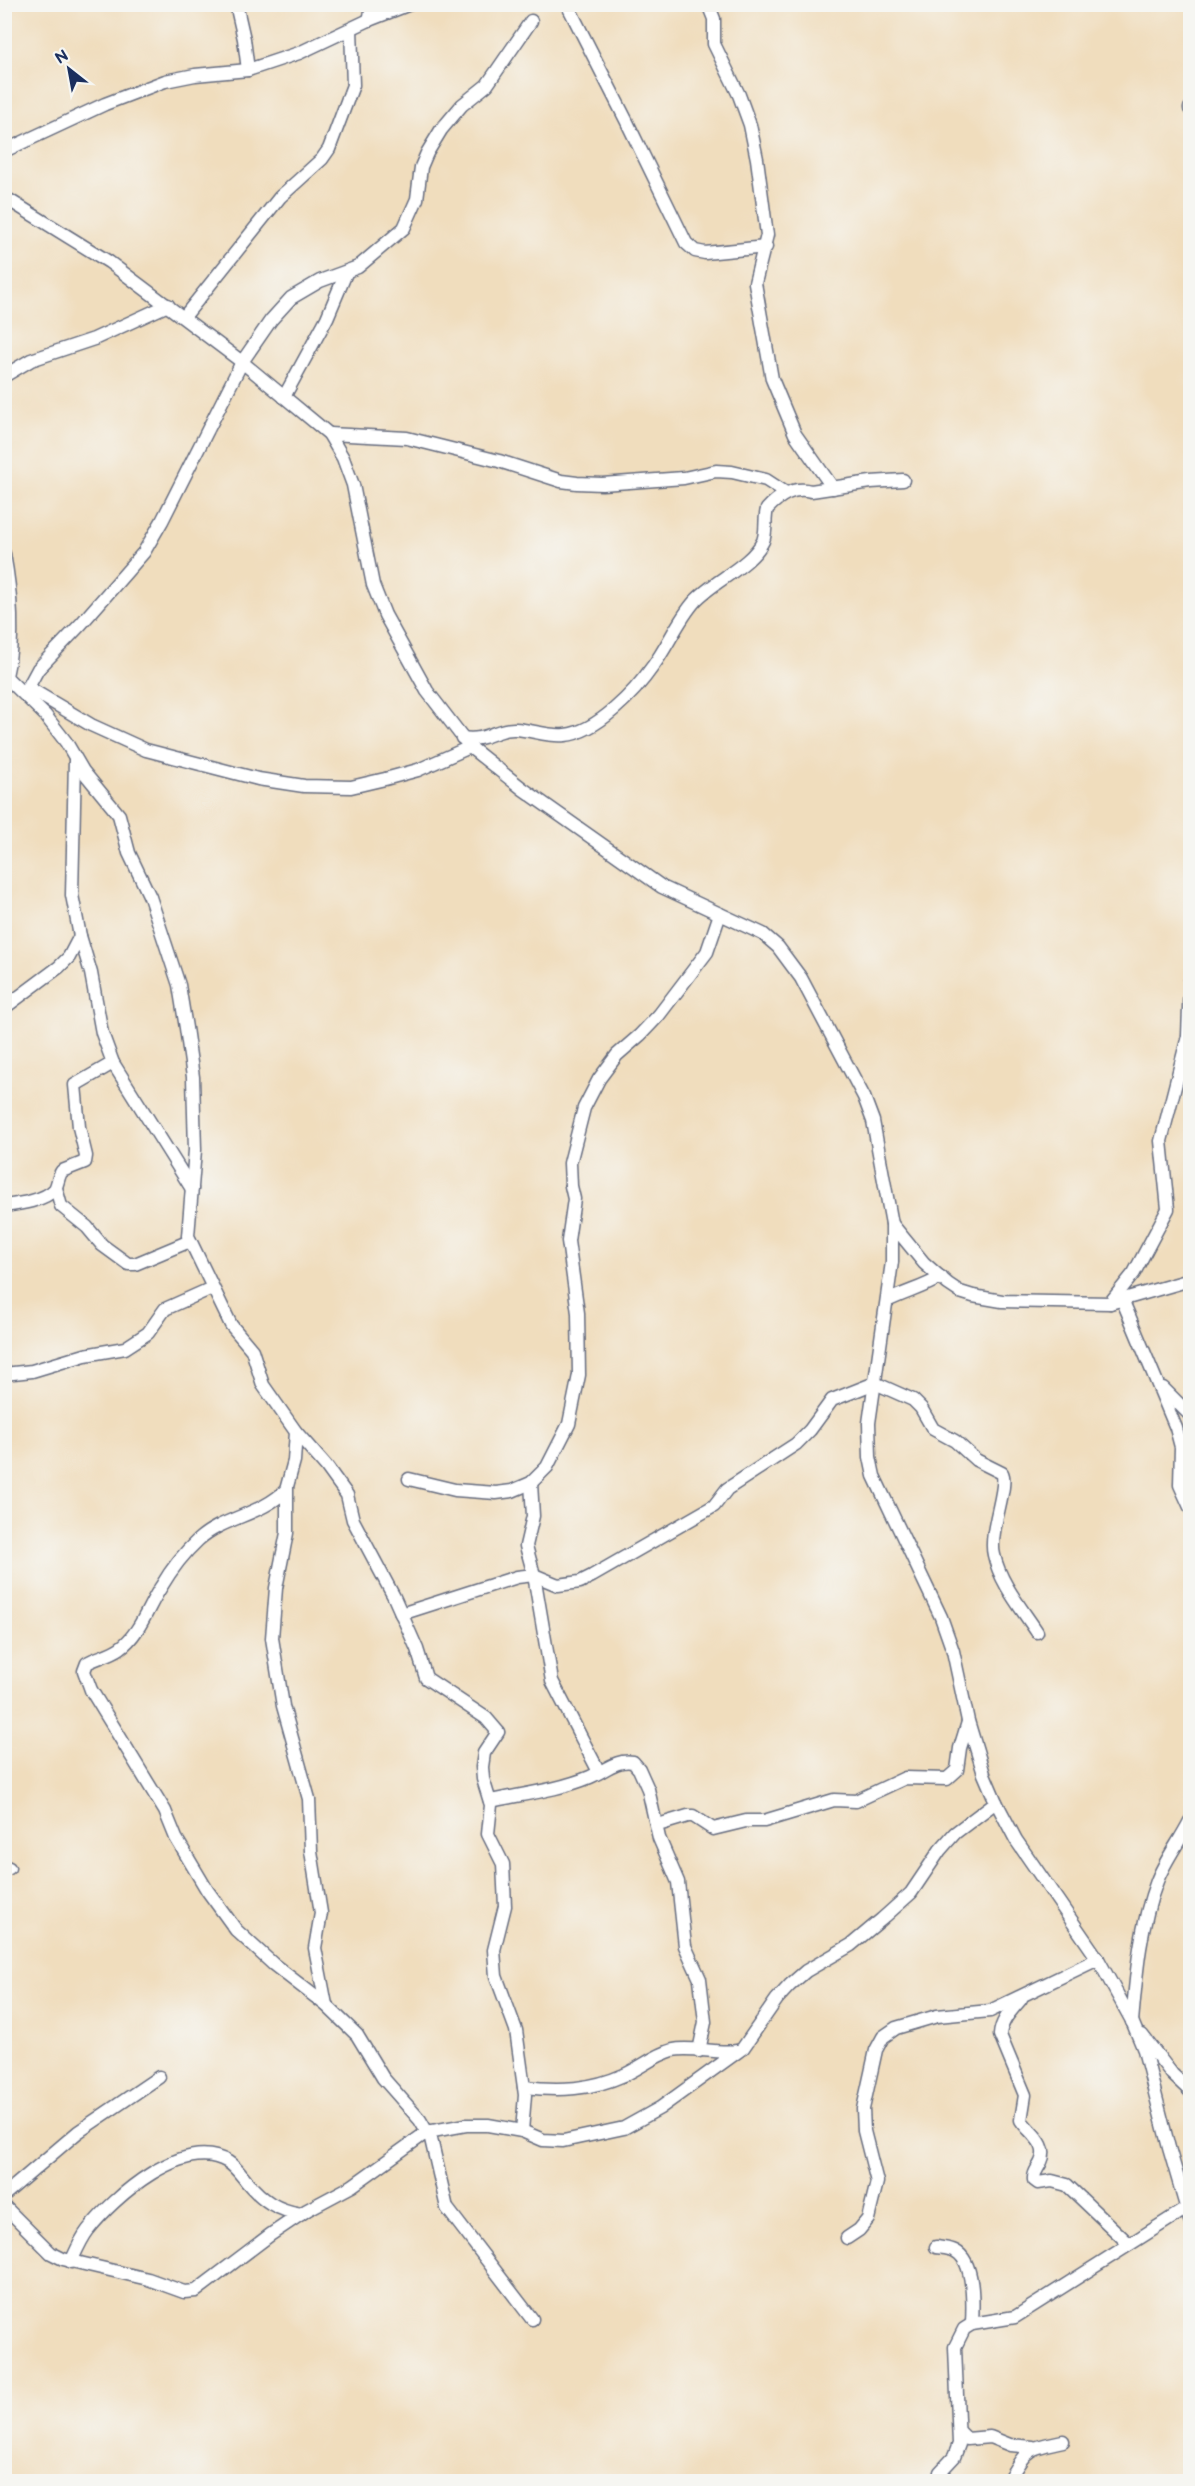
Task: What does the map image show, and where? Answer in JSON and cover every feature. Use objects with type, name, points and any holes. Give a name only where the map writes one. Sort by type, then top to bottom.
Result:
[{"type":"street","points":[[236,4],[248,70]]},
{"type":"street","points":[[369,20],[374,4]]},
{"type":"street","points":[[4,151],[105,104],[165,81],[195,75],[248,70],[299,53],[369,20],[410,4]]},
{"type":"street","points":[[567,4],[686,243],[695,251],[705,253],[766,247]]},
{"type":"street","points":[[708,4],[713,14],[712,35],[716,52],[739,95],[750,125],[767,225],[766,247],[756,272],[755,283],[772,379],[795,434],[833,488]]},
{"type":"street","points":[[26,690],[38,669],[144,552],[242,362],[272,320],[291,298],[320,281],[358,267],[404,228],[417,199],[421,167],[441,130],[462,105],[487,85],[531,21]]},
{"type":"street","points":[[184,317],[280,197],[322,159],[329,149],[353,85],[351,29]]},
{"type":"street","points":[[4,197],[109,262],[168,305],[329,434],[343,458],[353,485],[373,585],[385,615],[427,691],[466,742],[523,789],[662,886],[763,934],[778,947],[801,978],[850,1067],[873,1121],[892,1224],[892,1262],[869,1423],[870,1457],[874,1476],[941,1617],[953,1652],[968,1721],[984,1774],[996,1802],[1016,1840],[1098,1959],[1132,2021],[1144,2050],[1168,2148],[1191,2220]]},
{"type":"street","points":[[284,396],[327,318],[346,273]]},
{"type":"street","points":[[4,376],[31,360],[84,342],[168,305]]},
{"type":"street","points":[[329,434],[376,434],[407,438],[577,483],[602,484],[684,478],[705,472],[724,471],[766,480],[786,493]]},
{"type":"street","points":[[8,677],[26,690],[146,750],[258,779],[304,786],[351,787],[418,770],[466,742],[515,729],[567,735],[582,731],[603,718],[631,693],[653,666],[695,601],[737,568],[762,543],[767,509],[786,493],[802,488],[811,491],[871,482],[903,480]]},
{"type":"street","points":[[4,554],[10,583],[8,677]]},
{"type":"street","points":[[8,677],[38,669]]},
{"type":"street","points":[[26,690],[66,742],[75,760],[119,815],[129,853],[150,897],[179,985],[193,1077],[195,1150],[188,1228],[190,1241],[207,1271],[212,1288],[231,1325],[252,1350],[267,1391],[296,1432],[347,1495],[353,1520],[401,1614],[417,1649],[426,1678],[480,1714],[498,1732],[482,1760],[483,1779],[490,1801],[488,1834],[503,1864],[505,1906],[494,1950],[496,1976],[516,2030],[524,2087],[522,2131]]},
{"type":"street","points":[[75,760],[72,895],[102,1033],[113,1063],[192,1189]]},
{"type":"street","points":[[408,1479],[455,1490],[484,1493],[512,1491],[531,1483],[541,1475],[556,1449],[569,1424],[577,1395],[579,1376],[578,1312],[568,1251],[568,1234],[574,1199],[570,1163],[584,1108],[598,1079],[617,1055],[634,1042],[659,1015],[706,952],[720,914]]},
{"type":"street","points":[[4,1008],[59,968],[69,957],[80,936]]},
{"type":"street","points":[[69,957],[86,955]]},
{"type":"street","points":[[1116,1301],[1134,1273],[1168,1209],[1161,1141],[1188,1036],[1191,981]]},
{"type":"street","points":[[113,1063],[75,1085],[76,1107],[86,1159],[81,1164],[62,1171],[56,1188],[62,1206],[70,1211],[102,1245],[128,1264],[135,1264],[190,1241]]},
{"type":"street","points":[[4,1206],[29,1202],[56,1188]]},
{"type":"street","points":[[892,1224],[924,1263],[960,1292],[1002,1301],[1116,1301],[1191,1280]]},
{"type":"street","points":[[887,1302],[941,1277]]},
{"type":"street","points":[[4,1374],[32,1371],[85,1355],[125,1348],[148,1333],[165,1309],[212,1288]]},
{"type":"street","points":[[1116,1301],[1158,1383],[1179,1438],[1180,1485],[1191,1507]]},
{"type":"street","points":[[401,1614],[504,1579],[534,1575],[558,1585],[580,1582],[714,1506],[727,1490],[796,1444],[810,1430],[832,1400],[875,1383],[913,1400],[921,1408],[933,1429],[955,1441],[976,1460],[1002,1473],[1005,1485],[996,1512],[993,1554],[1006,1584],[1037,1632]]},
{"type":"street","points":[[1158,1383],[1191,1415]]},
{"type":"street","points":[[296,1432],[294,1461],[287,1488],[287,1533],[276,1588],[272,1638],[284,1706],[309,1799],[311,1851],[321,1914],[315,1948],[326,2005]]},
{"type":"street","points":[[531,1483],[533,1516],[526,1546],[534,1575],[552,1681],[599,1772]]},
{"type":"street","points":[[287,1488],[270,1502],[217,1525],[197,1541],[160,1588],[141,1623],[126,1642],[111,1653],[87,1663],[84,1671],[91,1689],[165,1811],[176,1838],[207,1890],[236,1930],[273,1964],[326,2005],[357,2035],[383,2078],[408,2105],[427,2132],[435,2153],[447,2208],[531,2319]]},
{"type":"street","points":[[657,1826],[688,1816],[693,1816],[713,1828],[746,1821],[764,1821],[834,1800],[856,1801],[905,1778],[947,1779],[957,1770],[960,1748],[968,1721]]},
{"type":"street","points":[[490,1801],[560,1786],[615,1764],[633,1762],[639,1769],[648,1789],[659,1838],[673,1868],[680,1891],[686,1946],[700,1979],[705,2022],[699,2051]]},
{"type":"street","points":[[4,2206],[51,2253],[71,2262],[139,2277],[184,2292],[196,2291],[248,2250],[301,2214],[352,2186],[427,2132],[466,2125],[488,2125],[522,2131],[543,2140],[563,2141],[624,2128],[660,2108],[738,2051],[748,2042],[777,1999],[790,1985],[806,1971],[851,1945],[882,1919],[911,1893],[940,1850],[955,1833],[996,1802]]},
{"type":"street","points":[[1191,1821],[1164,1867],[1152,1899],[1141,1950],[1132,2021],[1172,2074],[1191,2091]]},
{"type":"street","points":[[847,2238],[859,2230],[868,2219],[877,2182],[864,2131],[863,2109],[876,2050],[883,2037],[896,2028],[912,2022],[937,2016],[990,2011],[1024,1997],[1098,1959]]},
{"type":"street","points":[[1024,1997],[1005,2018],[1000,2028],[1000,2035],[1026,2099],[1021,2120],[1044,2154],[1034,2174],[1034,2180],[1038,2183],[1052,2181],[1067,2185],[1128,2243]]},
{"type":"street","points":[[524,2087],[581,2089],[624,2075],[670,2051],[682,2048],[699,2051],[738,2051]]},
{"type":"street","points":[[4,2195],[78,2132],[159,2077]]},
{"type":"street","points":[[71,2262],[87,2232],[102,2214],[151,2174],[186,2157],[214,2156],[227,2162],[266,2202],[284,2211],[301,2214]]},
{"type":"street","points":[[944,2481],[940,2472],[956,2451],[960,2432],[955,2347],[959,2336],[972,2324],[1015,2317],[1078,2279],[1128,2243],[1186,2208]]},
{"type":"street","points":[[936,2247],[956,2252],[967,2262],[973,2302],[972,2324]]},
{"type":"street","points":[[960,2432],[967,2439],[990,2437],[1010,2445],[1033,2447],[1063,2441]]},
{"type":"street","points":[[1007,2481],[1022,2456],[1033,2447]]}]
